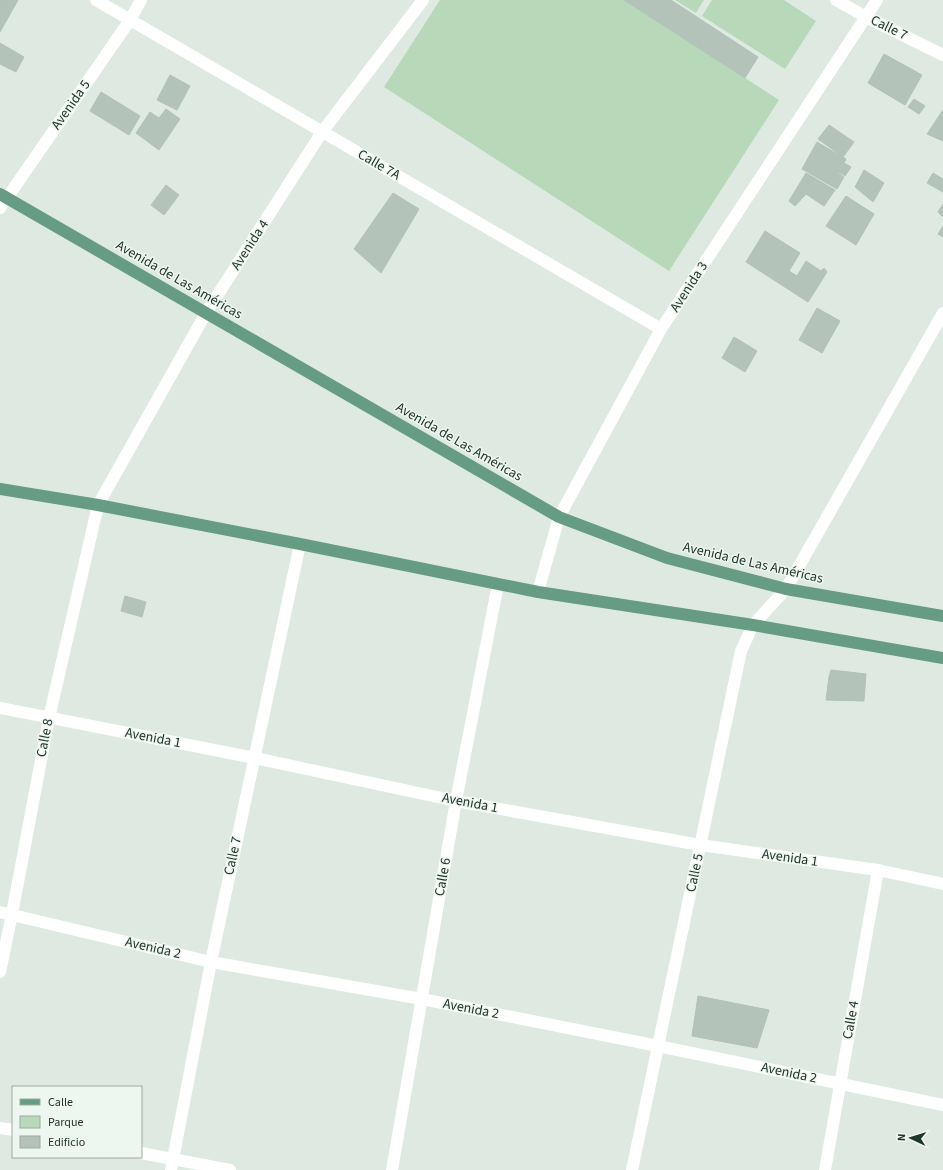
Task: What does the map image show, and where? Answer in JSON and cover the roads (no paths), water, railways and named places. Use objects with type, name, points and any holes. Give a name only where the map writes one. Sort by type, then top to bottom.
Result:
[{"type":"main road","name":"Avenida de Las Américas","points":[[2,200],[206,313],[559,517],[667,558],[786,589],[943,616]]},
{"type":"main road","points":[[0,489],[98,505],[538,592],[943,658]]},
{"type":"street","name":"Calle 7A","points":[[96,0],[661,329]]},
{"type":"street","name":"Avenida 5","points":[[2,200],[130,20],[141,0]]},
{"type":"street","name":"Avenida 4","points":[[98,505],[206,313],[322,132],[423,0]]},
{"type":"street","name":"Calle 7","points":[[836,0],[866,17],[943,55]]},
{"type":"street","name":"Avenida 3","points":[[538,592],[559,517],[661,329],[877,0]]},
{"type":"street","name":"Calle 5","points":[[632,1170],[741,651],[754,626],[786,589],[943,312]]},
{"type":"street","name":"Calle 8","points":[[0,972],[49,718],[98,505]]},
{"type":"street","name":"Calle 7","points":[[172,1164],[211,962],[300,544]]},
{"type":"street","name":"Calle 6","points":[[392,1170],[456,801],[498,584]]},
{"type":"street","name":"Avenida 1","points":[[0,708],[255,758],[456,801],[700,845],[878,870],[943,884]]},
{"type":"street","name":"Calle 4","points":[[825,1170],[878,870]]},
{"type":"street","name":"Avenida 2","points":[[0,912],[211,962],[422,999],[943,1105]]},
{"type":"street","points":[[0,1128],[12,1130]]},
{"type":"street","points":[[142,1153],[172,1164],[230,1170]]}]
